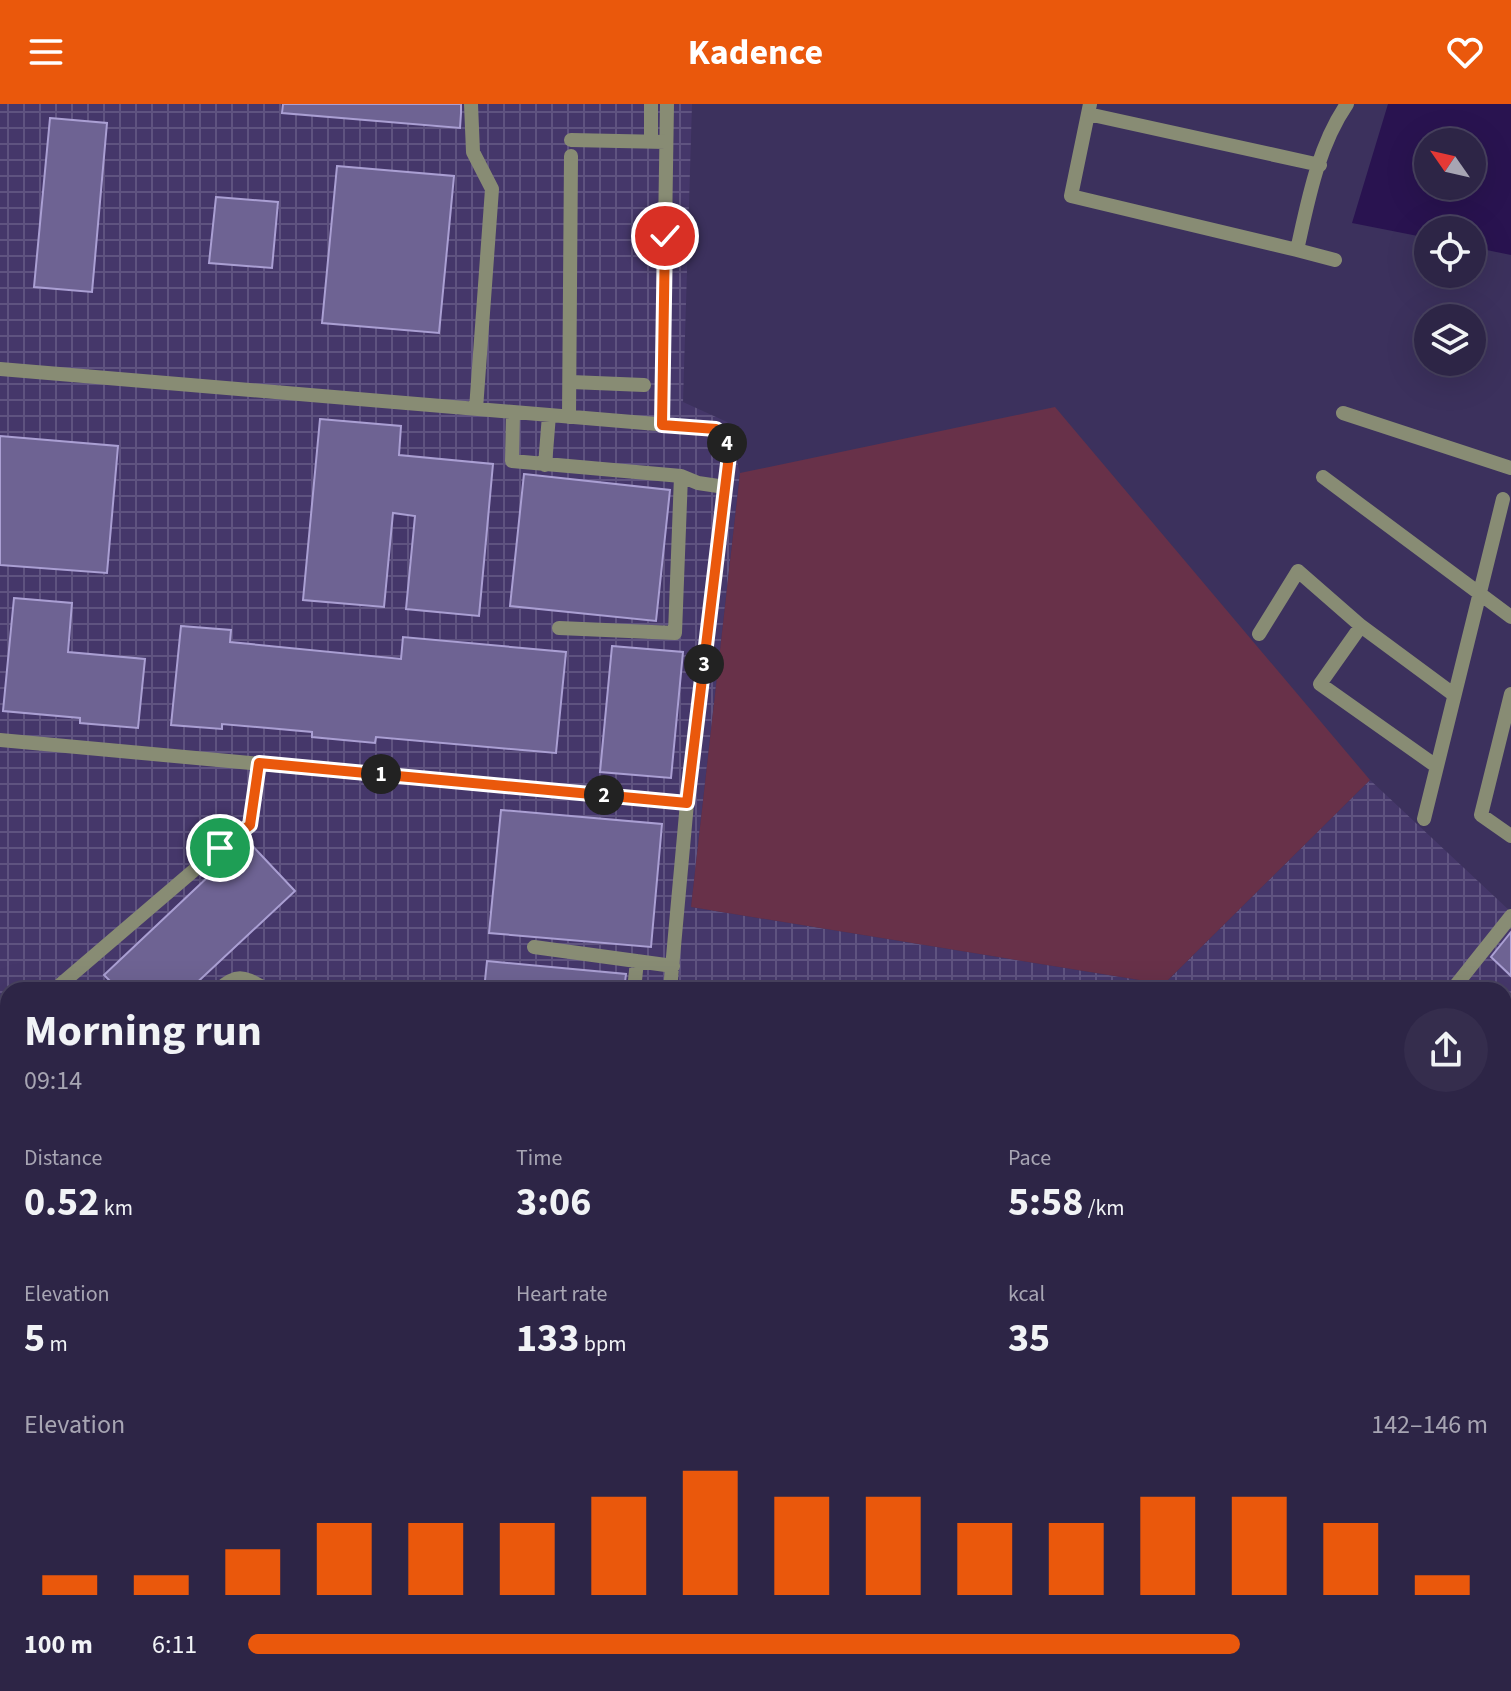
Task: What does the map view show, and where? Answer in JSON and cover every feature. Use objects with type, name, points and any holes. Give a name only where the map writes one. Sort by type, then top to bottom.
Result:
[{"type":"street","points":[[471,104],[473,152],[492,189],[476,409]]},
{"type":"street","points":[[651,104],[651,142]]},
{"type":"street","points":[[662,425],[667,104]]},
{"type":"street","points":[[1297,250],[1309,197],[1333,124],[1347,104]]},
{"type":"street","points":[[1320,165],[1089,109],[1071,196],[1335,260]]},
{"type":"street","points":[[571,140],[666,142]]},
{"type":"street","points":[[569,417],[571,156]]},
{"type":"street","points":[[0,369],[716,429],[730,447],[687,803],[671,982]]},
{"type":"street","points":[[571,382],[644,385]]},
{"type":"street","points":[[513,412],[512,461],[681,476],[698,483],[725,487]]},
{"type":"street","points":[[1343,413],[1511,468]]},
{"type":"street","points":[[545,465],[549,415]]},
{"type":"street","points":[[559,628],[675,633],[681,476]]},
{"type":"street","points":[[1323,477],[1511,617]]},
{"type":"street","points":[[1424,819],[1503,499]]},
{"type":"street","points":[[1259,634],[1298,571],[1361,626],[1453,694]]},
{"type":"street","points":[[1361,626],[1320,684],[1436,766]]},
{"type":"street","points":[[1511,694],[1506,736],[1481,815],[1511,836]]},
{"type":"street","points":[[0,740],[687,803]]},
{"type":"street","points":[[64,982],[250,825],[259,763]]},
{"type":"street","points":[[1458,982],[1511,916]]},
{"type":"street","points":[[534,947],[673,966]]},
{"type":"street","points":[[635,982],[637,961]]},
{"type":"street","points":[[227,982],[243,977],[253,982]]},
{"type":"shaded area","points":[[0,104],[692,104],[683,402],[727,422],[740,473],[691,907],[1152,982],[0,982]]},
{"type":"shaded area","points":[[1388,104],[1511,104],[1511,255],[1486,250],[1486,216],[1414,216],[1414,235],[1352,223]]},
{"type":"shaded area","points":[[1055,407],[1370,780],[1166,982],[691,907],[740,473]]},
{"type":"shaded area","points":[[1370,780],[1511,912],[1511,982],[1166,982]]},
{"type":"building","points":[[283,104],[461,104],[460,128],[282,113]]},
{"type":"building","points":[[50,118],[107,123],[92,292],[34,287]]},
{"type":"building","points":[[337,166],[454,176],[439,333],[322,323]]},
{"type":"building","points":[[216,197],[278,202],[272,268],[209,263]]},
{"type":"building","points":[[320,419],[401,426],[399,455],[493,464],[479,616],[406,609],[415,516],[393,513],[384,607],[303,600]]},
{"type":"building","points":[[0,436],[118,446],[107,573],[0,565]]},
{"type":"building","points":[[524,474],[670,490],[656,621],[510,606]]},
{"type":"building","points":[[14,598],[72,603],[68,652],[145,659],[138,728],[80,723],[80,718],[3,711]]},
{"type":"building","points":[[181,626],[231,630],[230,642],[401,659],[403,637],[566,652],[556,753],[376,737],[375,743],[312,737],[312,732],[222,724],[222,729],[171,725]]},
{"type":"building","points":[[612,646],[683,652],[671,778],[600,772]]},
{"type":"building","points":[[501,810],[662,824],[651,947],[489,933]]},
{"type":"building","points":[[247,840],[295,891],[198,982],[111,982],[104,975]]},
{"type":"building","points":[[1511,932],[1511,976],[1491,957]]},
{"type":"building","points":[[487,961],[626,974],[625,982],[485,982]]},
{"type":"route","points":[[220,848],[250,825],[259,763],[687,803],[730,447],[716,429],[662,425],[665,236]]}]
